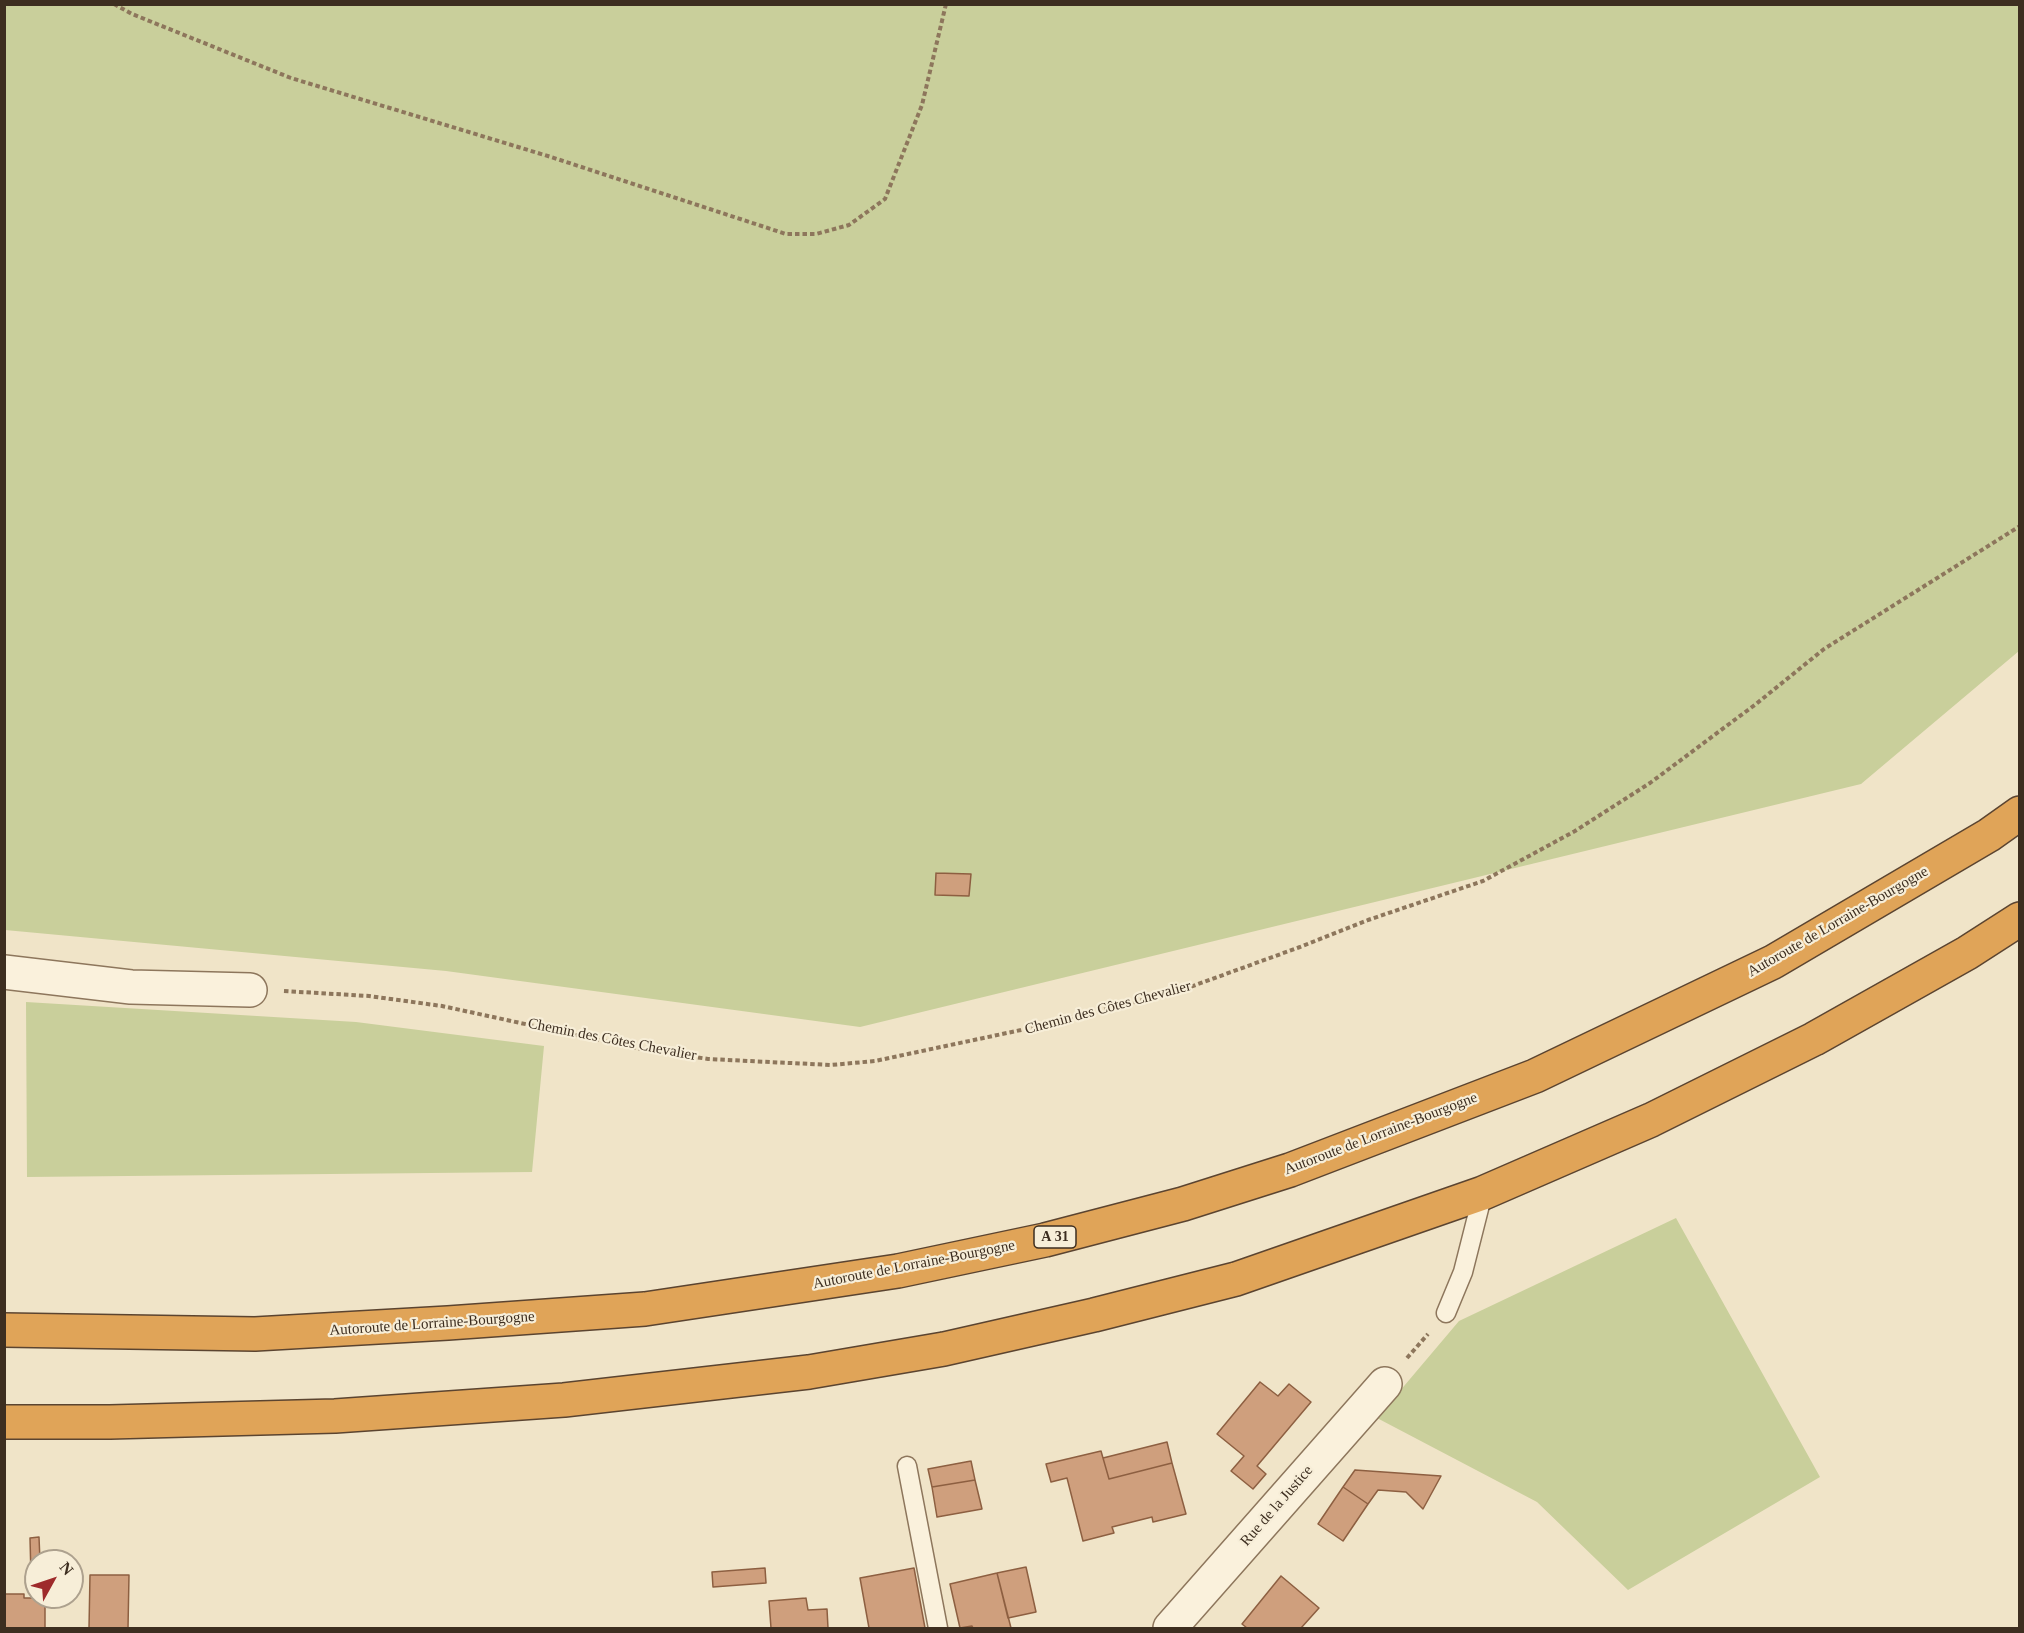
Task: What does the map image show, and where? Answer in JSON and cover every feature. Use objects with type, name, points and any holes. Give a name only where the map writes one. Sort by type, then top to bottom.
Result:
[{"type":"highway","name":"Autoroute de Lorraine-Bourgogne","points":[[4,1330],[255,1334],[645,1309],[898,1271],[1045,1240],[1183,1204],[1290,1170],[1535,1076],[1773,962],[1989,835],[2019,813]]},
{"type":"highway","points":[[4,1422],[110,1422],[335,1416],[564,1400],[809,1372],[944,1349],[1094,1315],[1236,1279],[1483,1193],[1651,1120],[1814,1039],[1967,953],[2019,919]]},
{"type":"street","points":[[4,972],[131,987],[250,990]]},
{"type":"street","name":"Rue de la Justice","points":[[1170,1629],[1385,1384]]},
{"type":"lane","points":[[1446,1313],[1463,1272],[1483,1193]]},
{"type":"lane","points":[[907,1466],[938,1629]]},
{"type":"path","points":[[114,4],[132,14],[291,78],[539,154],[786,234],[816,234],[849,225],[885,199],[922,105],[946,4]]},
{"type":"path","name":"Chemin des Côtes Chevalier","points":[[250,990],[369,996],[442,1006],[636,1048],[698,1057],[831,1065],[875,1061],[1021,1030],[1179,991],[1368,920],[1483,881],[1575,831],[1650,783],[1756,704],[1824,649],[2019,526]]},
{"type":"path","points":[[1385,1384],[1446,1313]]},
{"type":"green space","points":[[4,5],[2019,5],[2019,651],[1861,784],[860,1027],[446,971],[5,930]]},
{"type":"green space","points":[[26,1002],[356,1022],[544,1046],[532,1172],[27,1177]]},
{"type":"green space","points":[[1676,1218],[1820,1477],[1628,1590],[1537,1502],[1377,1418],[1459,1321]]},
{"type":"building","points":[[936,873],[971,874],[969,896],[935,895]]},
{"type":"building","points":[[1260,1382],[1278,1396],[1289,1384],[1311,1402],[1257,1466],[1266,1474],[1253,1489],[1231,1471],[1244,1456],[1217,1434]]},
{"type":"building","points":[[1167,1442],[1172,1463],[1109,1479],[1103,1458]]},
{"type":"building","points":[[1101,1451],[1109,1479],[1172,1463],[1186,1514],[1153,1522],[1152,1517],[1112,1527],[1114,1533],[1083,1541],[1067,1478],[1051,1482],[1046,1464]]},
{"type":"building","points":[[971,1461],[975,1480],[932,1487],[928,1469]]},
{"type":"building","points":[[1355,1470],[1441,1476],[1423,1509],[1406,1492],[1378,1490],[1368,1504],[1343,1487]]},
{"type":"building","points":[[975,1480],[982,1509],[937,1517],[932,1487]]},
{"type":"building","points":[[1343,1487],[1368,1504],[1343,1541],[1318,1524]]},
{"type":"building","points":[[39,1537],[40,1549],[30,1549],[30,1538]]},
{"type":"building","points":[[1026,1567],[1036,1612],[1008,1618],[997,1573]]},
{"type":"building","points":[[765,1568],[766,1583],[713,1587],[712,1572]]},
{"type":"building","points":[[914,1568],[925,1628],[869,1628],[860,1578]]},
{"type":"building","points":[[997,1573],[1011,1628],[973,1628],[972,1626],[960,1628],[950,1584]]},
{"type":"building","points":[[90,1575],[129,1575],[128,1628],[89,1628]]},
{"type":"building","points":[[1281,1576],[1319,1608],[1301,1628],[1247,1628],[1242,1624]]},
{"type":"building","points":[[4,1594],[24,1594],[24,1609],[45,1609],[45,1628],[4,1628]]},
{"type":"building","points":[[806,1598],[808,1610],[827,1609],[828,1628],[771,1628],[769,1601]]}]
